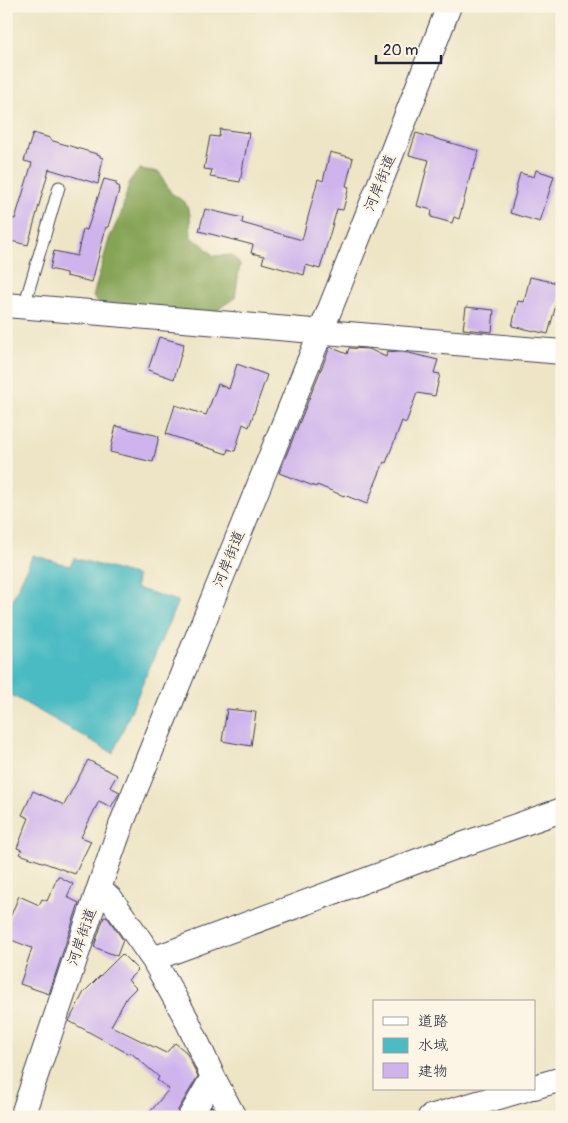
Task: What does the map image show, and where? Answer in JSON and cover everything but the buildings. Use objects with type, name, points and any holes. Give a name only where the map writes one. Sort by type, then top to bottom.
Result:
[{"type":"street","name":"河岸街道","points":[[22,1117],[98,888],[123,820],[321,332],[449,6]]},
{"type":"street","points":[[15,306],[562,352]]},
{"type":"street","points":[[153,959],[450,849],[562,810]]},
{"type":"street","points":[[98,888],[111,898],[153,959],[186,1018],[234,1117]]},
{"type":"street","points":[[190,1117],[213,1077]]},
{"type":"street","points":[[536,1086],[562,1079]]},
{"type":"street","points":[[430,1117],[523,1090]]},
{"type":"lane","points":[[15,306],[59,187]]},
{"type":"green space","points":[[140,169],[159,172],[171,193],[185,202],[190,214],[191,238],[202,244],[214,256],[232,255],[240,264],[235,298],[213,315],[102,305],[93,297],[109,239],[121,214],[130,180]]},
{"type":"water","points":[[33,555],[70,566],[74,558],[137,576],[136,588],[178,601],[113,753],[6,692],[6,614]]}]
